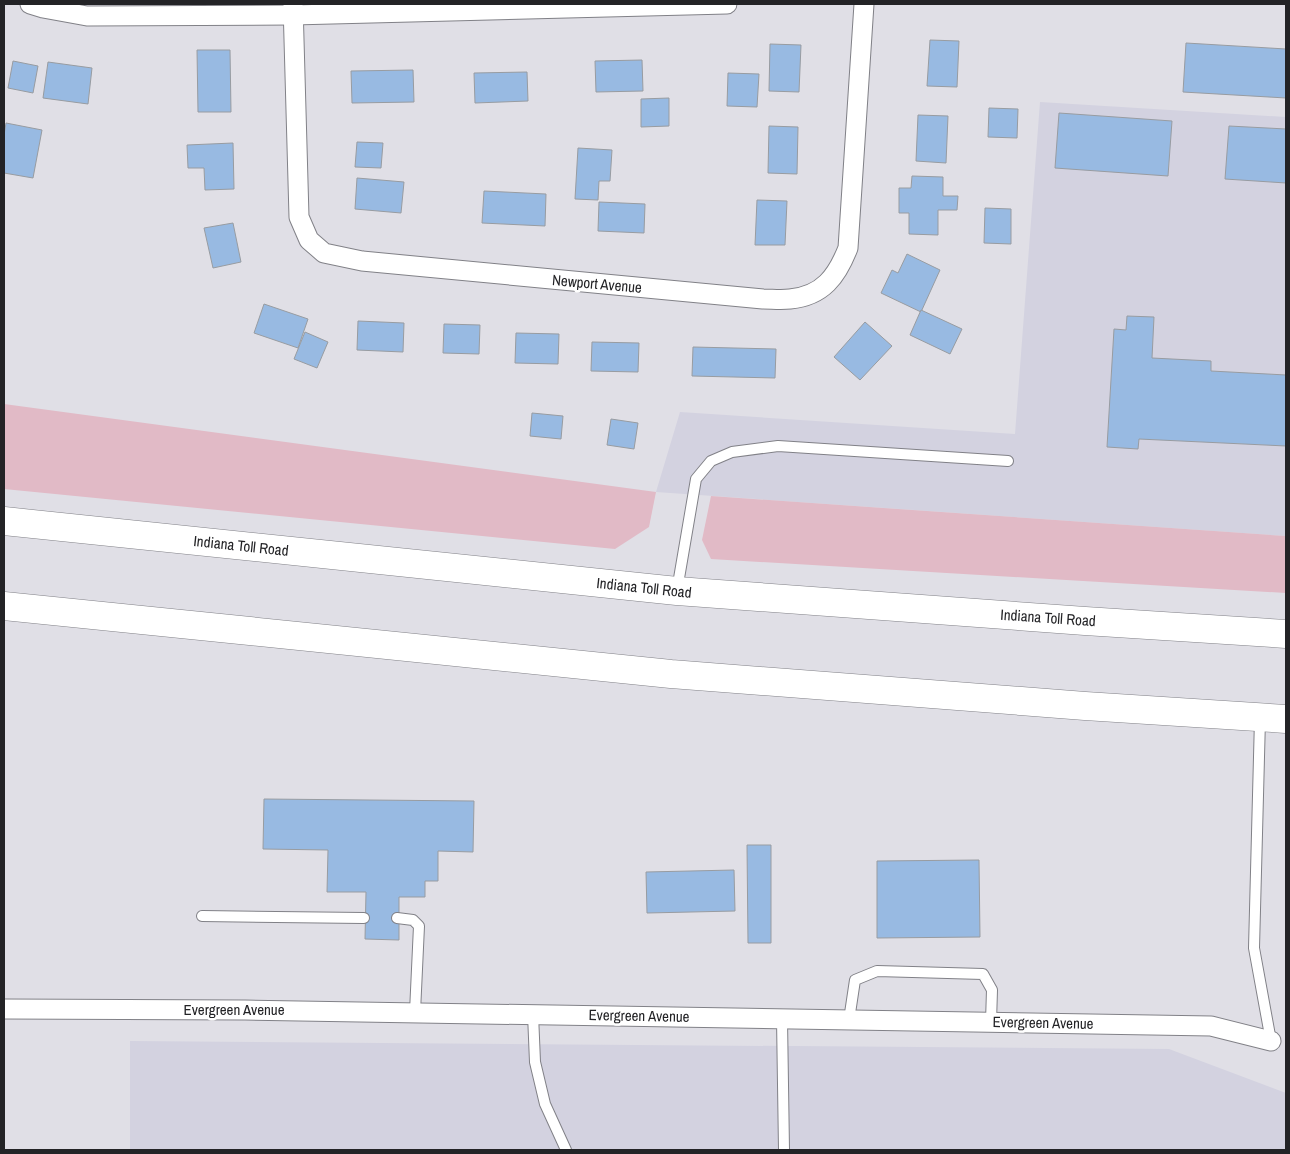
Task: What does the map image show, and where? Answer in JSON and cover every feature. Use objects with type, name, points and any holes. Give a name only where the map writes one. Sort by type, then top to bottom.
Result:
[{"type":"highway","name":"Indiana Toll Road","points":[[4,522],[677,591],[1286,634]]},
{"type":"highway","points":[[4,606],[671,674],[1085,706],[1273,718]]},
{"type":"street","points":[[30,4],[87,16],[293,10],[727,4]]},
{"type":"street","name":"Newport Avenue","points":[[293,10],[299,217],[309,240],[324,253],[362,261],[763,300],[790,300],[814,294],[830,281],[841,265],[848,248],[864,4]]},
{"type":"street","name":"Evergreen Avenue","points":[[4,1009],[219,1009],[1210,1026],[1271,1041]]},
{"type":"lane","points":[[677,591],[696,479],[711,462],[732,452],[778,446],[1008,462]]},
{"type":"lane","points":[[1271,1041],[1254,948],[1273,718]]},
{"type":"lane","points":[[202,916],[364,918]]},
{"type":"lane","points":[[397,918],[413,920],[419,926],[415,1012]]},
{"type":"lane","points":[[849,1020],[855,980],[877,972],[984,974],[992,990],[991,1022]]},
{"type":"lane","points":[[533,1014],[535,1062],[545,1104],[566,1150]]},
{"type":"lane","points":[[782,1018],[784,1150]]},
{"type":"shaded area","points":[[1040,102],[1286,117],[1286,536],[656,492],[680,412],[1015,434]]},
{"type":"shaded area","points":[[4,404],[656,492],[649,527],[615,549],[4,489]]},
{"type":"shaded area","points":[[711,496],[1286,536],[1286,593],[711,559],[702,540]]},
{"type":"shaded area","points":[[130,1041],[1169,1049],[1286,1093],[1286,1150],[130,1150]]},
{"type":"building","points":[[930,40],[959,41],[957,87],[927,86]]},
{"type":"building","points":[[1186,43],[1286,49],[1286,98],[1183,92]]},
{"type":"building","points":[[770,44],[801,45],[799,92],[769,91]]},
{"type":"building","points":[[197,50],[230,50],[231,112],[198,112]]},
{"type":"building","points":[[642,60],[643,91],[596,92],[595,61]]},
{"type":"building","points":[[13,61],[38,66],[33,93],[8,88]]},
{"type":"building","points":[[48,62],[92,68],[88,104],[43,98]]},
{"type":"building","points":[[413,70],[414,102],[352,103],[351,71]]},
{"type":"building","points":[[527,72],[528,101],[475,103],[474,73]]},
{"type":"building","points":[[728,73],[759,74],[757,107],[727,106]]},
{"type":"building","points":[[669,98],[669,126],[641,127],[641,99]]},
{"type":"building","points":[[989,108],[1018,109],[1017,138],[988,137]]},
{"type":"building","points":[[1059,113],[1172,121],[1168,176],[1055,168]]},
{"type":"building","points":[[918,115],[948,116],[946,163],[916,161]]},
{"type":"building","points":[[6,123],[42,130],[33,178],[4,173],[4,135]]},
{"type":"building","points":[[769,126],[798,127],[797,174],[768,173]]},
{"type":"building","points":[[1229,126],[1286,129],[1286,183],[1225,179]]},
{"type":"building","points":[[357,142],[383,143],[381,168],[355,167]]},
{"type":"building","points":[[233,143],[234,189],[205,190],[204,168],[188,168],[187,145]]},
{"type":"building","points":[[578,148],[612,150],[610,181],[599,181],[598,200],[575,199]]},
{"type":"building","points":[[912,176],[943,177],[943,196],[958,196],[957,210],[938,210],[938,235],[909,234],[909,213],[899,213],[899,188],[911,188]]},
{"type":"building","points":[[357,178],[404,182],[401,213],[355,209]]},
{"type":"building","points":[[484,191],[546,194],[545,226],[482,223]]},
{"type":"building","points":[[757,200],[787,201],[785,245],[755,245]]},
{"type":"building","points":[[599,202],[645,204],[644,233],[598,231]]},
{"type":"building","points":[[985,208],[1011,209],[1011,244],[984,243]]},
{"type":"building","points":[[233,223],[241,262],[213,268],[204,228]]},
{"type":"building","points":[[907,254],[940,270],[921,312],[881,293],[892,270],[898,273]]},
{"type":"building","points":[[264,304],[308,319],[298,348],[254,333]]},
{"type":"building","points":[[921,310],[962,329],[950,354],[910,335]]},
{"type":"building","points":[[1127,316],[1154,317],[1152,358],[1211,361],[1211,371],[1286,375],[1286,446],[1139,439],[1138,449],[1107,447],[1114,329],[1126,330]]},
{"type":"building","points":[[358,321],[404,323],[403,352],[357,350]]},
{"type":"building","points":[[865,322],[892,346],[860,380],[834,357]]},
{"type":"building","points":[[444,324],[480,325],[479,354],[443,353]]},
{"type":"building","points":[[305,332],[328,342],[317,368],[294,359]]},
{"type":"building","points":[[516,333],[559,334],[558,364],[515,363]]},
{"type":"building","points":[[592,342],[639,343],[638,372],[591,371]]},
{"type":"building","points":[[693,347],[776,349],[775,378],[692,376]]},
{"type":"building","points":[[532,413],[563,416],[561,439],[530,436]]},
{"type":"building","points":[[611,419],[638,423],[634,449],[607,445]]},
{"type":"building","points":[[264,799],[474,801],[473,852],[438,851],[438,881],[425,881],[425,897],[399,897],[399,940],[365,939],[366,892],[327,892],[328,850],[263,849]]},
{"type":"building","points":[[747,845],[771,845],[771,943],[748,943]]},
{"type":"building","points":[[979,860],[980,937],[877,938],[877,861]]},
{"type":"building","points":[[734,870],[735,911],[647,913],[646,872]]}]
